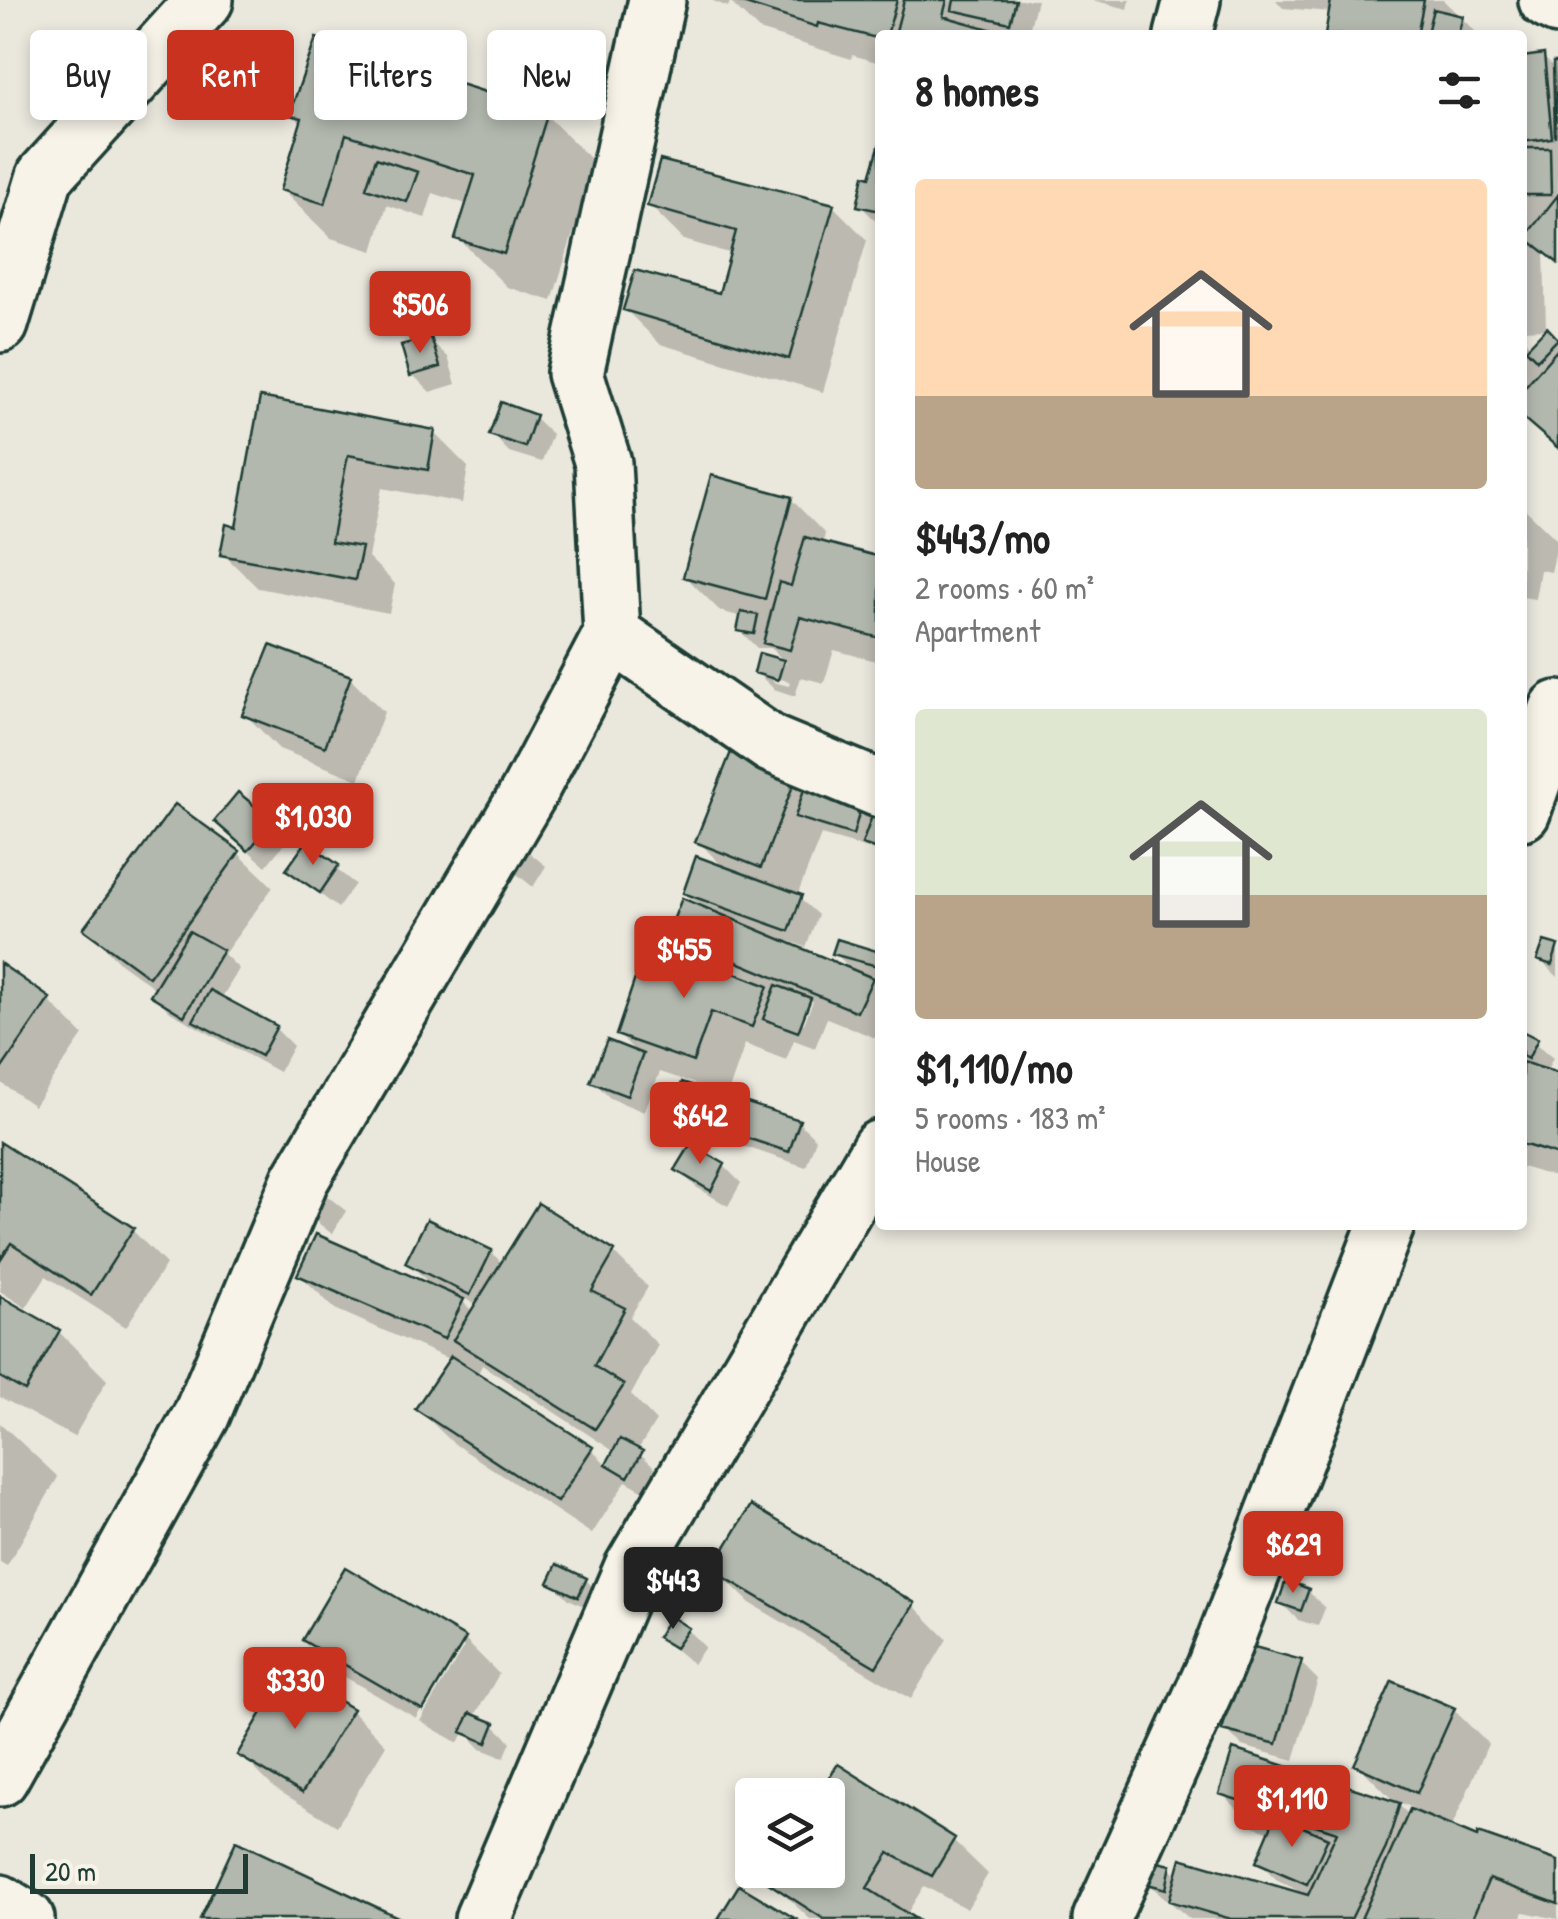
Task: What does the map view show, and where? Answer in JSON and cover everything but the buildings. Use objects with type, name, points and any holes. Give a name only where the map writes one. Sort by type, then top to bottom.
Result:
[{"type":"street","points":[[0,324],[45,176],[205,0]]},
{"type":"street","points":[[0,1778],[201,1416],[300,1180],[528,794],[612,634],[604,463],[575,373],[657,0]]},
{"type":"street","points":[[1184,30],[1192,0]]},
{"type":"street","points":[[1547,0],[1558,6]]},
{"type":"street","points":[[612,634],[771,744],[875,787]]},
{"type":"street","points":[[1527,798],[1558,710]]},
{"type":"street","points":[[483,1919],[632,1569],[875,1156]]},
{"type":"street","points":[[1101,1919],[1215,1668],[1384,1230]]},
{"type":"street","points":[[0,1902],[26,1919]]}]
